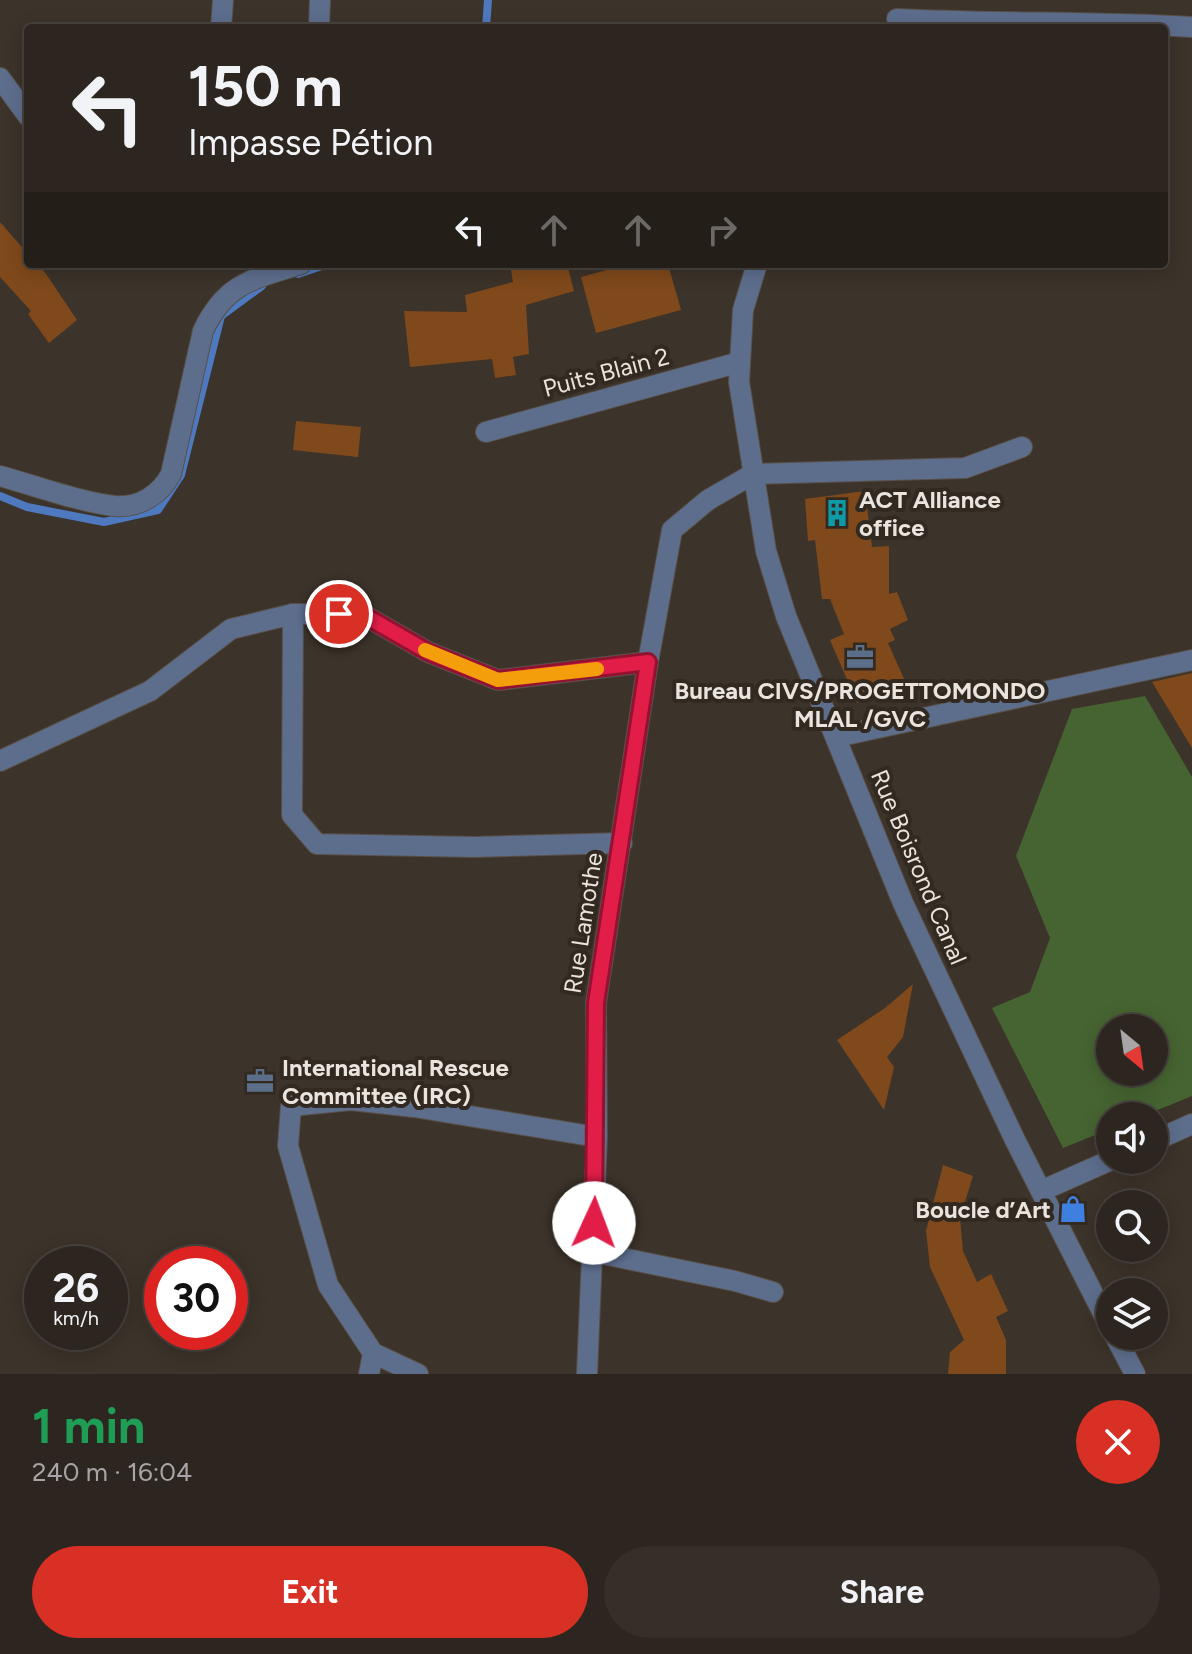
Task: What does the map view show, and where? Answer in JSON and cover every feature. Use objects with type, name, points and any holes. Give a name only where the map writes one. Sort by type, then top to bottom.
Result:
[{"type":"street","points":[[221,24],[223,0]]},
{"type":"street","points":[[319,24],[320,0]]},
{"type":"street","points":[[894,24],[914,0]]},
{"type":"street","points":[[894,24],[1144,24]]},
{"type":"street","points":[[1168,26],[1192,27]]},
{"type":"street","points":[[0,78],[24,111]]},
{"type":"street","points":[[0,476],[115,506],[136,503],[153,496],[164,488],[171,474],[203,331],[214,309],[226,294],[243,283],[289,268]]},
{"type":"street","name":"Rue Boisrond Canal","points":[[756,268],[743,310],[739,382],[770,564],[786,616],[903,903],[1096,1299]]},
{"type":"street","name":"Puits Blain 2","points":[[486,432],[740,362]]},
{"type":"street","points":[[753,474],[965,468],[1022,447]]},
{"type":"street","name":"Rue Lamothe","points":[[587,1374],[597,1137],[596,1003],[648,662],[672,530],[708,500],[753,474]]},
{"type":"street","points":[[0,761],[150,691],[231,629],[293,614],[362,614],[428,652],[498,680],[648,662]]},
{"type":"street","points":[[293,614],[292,815],[317,844],[474,847],[622,843]]},
{"type":"street","points":[[836,737],[1192,660]]},
{"type":"street","points":[[418,1374],[373,1353],[328,1285],[288,1146],[291,1106],[351,1100],[414,1107],[597,1137]]},
{"type":"street","points":[[1168,1135],[1192,1124]]},
{"type":"street","points":[[1041,1191],[1096,1167]]},
{"type":"street","points":[[593,1252],[735,1281],[773,1292]]},
{"type":"street","points":[[1122,1350],[1135,1374]]},
{"type":"street","points":[[369,1374],[373,1353]]},
{"type":"green space","points":[[1145,696],[1192,777],[1192,1096],[1168,1106],[1168,1102],[1096,1102],[1096,1135],[1063,1148],[992,1008],[1030,992],[1050,938],[1016,856],[1072,709]]},
{"type":"building","points":[[0,222],[24,249],[24,268],[41,268],[77,320],[49,343],[28,314],[31,311],[0,277]]},
{"type":"building","points":[[568,268],[574,291],[526,305],[529,354],[513,357],[516,375],[495,378],[492,359],[410,367],[404,311],[467,312],[465,295],[513,282],[511,270]]},
{"type":"building","points":[[614,268],[669,268],[681,310],[596,333],[581,277]]},
{"type":"building","points":[[296,421],[361,427],[358,457],[293,450]]},
{"type":"building","points":[[865,491],[872,547],[889,546],[889,594],[897,592],[908,620],[890,629],[895,640],[888,643],[906,683],[857,703],[830,640],[844,634],[830,599],[822,599],[815,540],[808,541],[805,499]]},
{"type":"building","points":[[1192,673],[1192,748],[1152,682]]},
{"type":"building","points":[[913,984],[903,1037],[887,1057],[894,1067],[884,1110],[837,1040],[885,1008]]},
{"type":"building","points":[[943,1165],[973,1176],[960,1218],[963,1251],[977,1282],[991,1274],[1008,1311],[996,1317],[1006,1340],[1006,1374],[948,1374],[950,1352],[964,1340],[930,1267],[926,1231]]},
{"type":"waterway","points":[[486,24],[488,0]]},
{"type":"waterway","points":[[298,274],[316,268]]},
{"type":"waterway","points":[[0,496],[27,507],[104,522],[158,510],[181,475],[221,316],[262,286]]},
{"type":"slow traffic","points":[[425,650],[498,680],[597,669]]},
{"type":"place","name":"ACT Alliance office","points":[[837,513]]},
{"type":"place","name":"Bureau CIVS/PROGETTOMONDO MLAL /GVC","points":[[860,657]]},
{"type":"place","name":"International Rescue Committee (IRC)","points":[[260,1081]]},
{"type":"place","name":"Boucle d’Art","points":[[1073,1209]]},
{"type":"route","points":[[339,614],[362,614],[428,652],[498,680],[648,662],[596,1003],[594,1223]]}]
